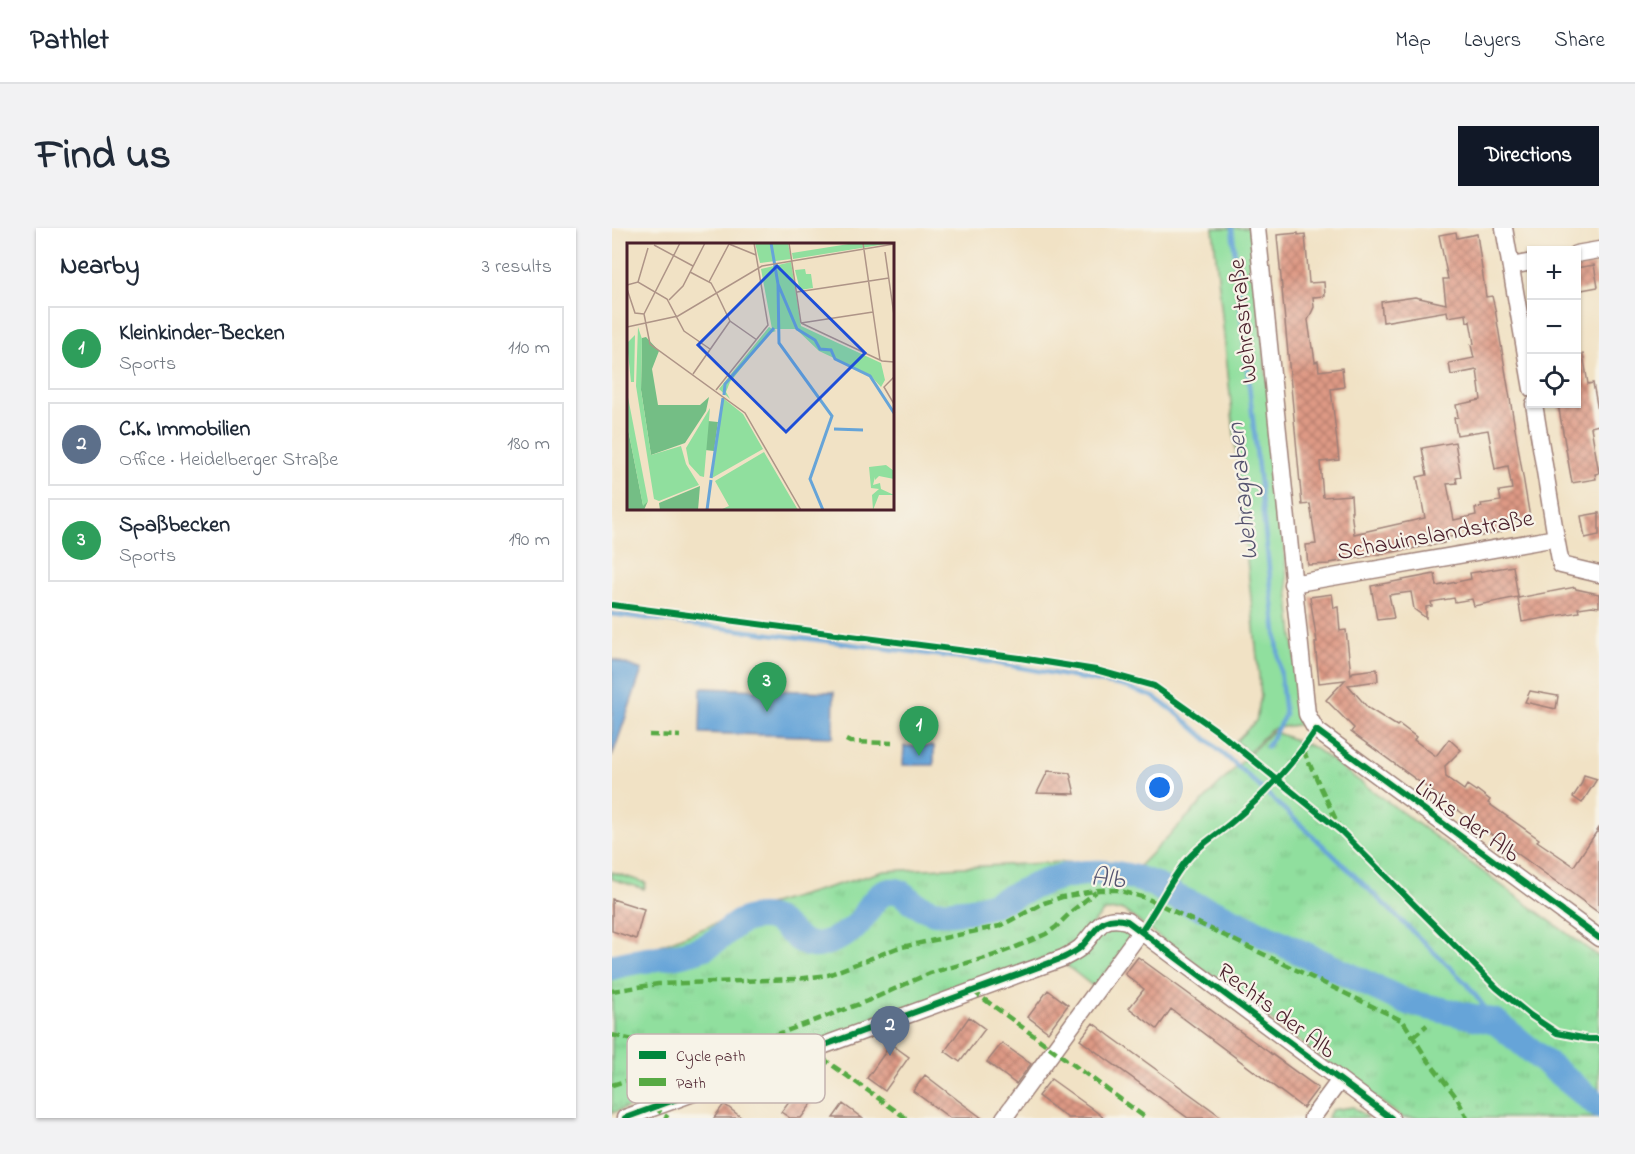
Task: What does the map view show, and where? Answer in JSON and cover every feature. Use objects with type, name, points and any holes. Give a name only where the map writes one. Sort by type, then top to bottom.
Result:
[{"type":"street","name":"Wehrastraße","points":[[1257,228],[1307,714],[1316,730]]},
{"type":"street","points":[[1504,228],[1527,360]]},
{"type":"street","points":[[1581,253],[1599,250]]},
{"type":"street","points":[[1511,266],[1527,263]]},
{"type":"street","points":[[1535,408],[1556,538]]},
{"type":"street","name":"Schauinslandstraße","points":[[1292,584],[1556,538],[1561,565],[1599,574]]},
{"type":"street","name":"Links der Alb","points":[[1316,730],[1599,938]]},
{"type":"street","name":"Rechts der Alb","points":[[825,1045],[1063,958],[1081,946],[1103,921],[1120,919],[1141,931],[1391,1118]]},
{"type":"street","points":[[1004,1118],[1141,931]]},
{"type":"street","points":[[1312,1118],[1340,1080]]},
{"type":"street","name":"Rechts der Alb","points":[[625,1118],[666,1103]]},
{"type":"green space","points":[[1213,228],[1251,228],[1302,724],[1271,729],[1248,753],[1236,741],[1256,721],[1261,696]]},
{"type":"green space","points":[[1272,731],[1313,747],[1599,957],[1599,1118],[1403,1118],[1123,910],[1104,911],[1078,940],[1054,955],[825,1039],[825,1034],[627,1034],[627,1103],[641,1103],[612,1113],[612,964],[748,911],[884,871],[1063,862],[1139,866]]},
{"type":"green space","points":[[612,872],[646,883],[644,889],[612,879]]},
{"type":"green space","points":[[1111,923],[1132,938],[1095,988],[1067,966],[1100,928]]},
{"type":"green space","points":[[1353,1107],[1368,1118],[1327,1118],[1332,1110]]},
{"type":"water","points":[[612,659],[642,670],[612,757]]},
{"type":"water","points":[[701,688],[834,692],[833,737],[700,733]]},
{"type":"water","points":[[904,746],[934,746],[934,765],[903,765]]},
{"type":"building","points":[[1456,232],[1457,238],[1477,234],[1486,297],[1492,296],[1495,309],[1530,518],[1499,524],[1501,532],[1480,536],[1479,531],[1444,538],[1444,543],[1330,564],[1308,565],[1306,545],[1316,544],[1310,504],[1302,505],[1277,235],[1305,234],[1309,283],[1324,282],[1325,296],[1313,297],[1314,307],[1308,320],[1312,348],[1315,362],[1318,361],[1319,371],[1342,368],[1344,387],[1331,389],[1339,460],[1320,462],[1323,497],[1351,495],[1354,534],[1425,518],[1417,477],[1427,475],[1422,448],[1455,442],[1461,477],[1456,478],[1457,483],[1447,484],[1454,520],[1476,515],[1475,508],[1482,507],[1481,504],[1501,501],[1499,491],[1512,489],[1508,466],[1495,469],[1488,430],[1457,435],[1454,418],[1458,417],[1456,405],[1481,400],[1477,370],[1451,375],[1449,363],[1474,358],[1470,321],[1467,322],[1466,314],[1448,317],[1447,311],[1383,322],[1381,302],[1415,297],[1446,304],[1443,279],[1448,279],[1439,235]]},
{"type":"building","points":[[1594,265],[1598,287],[1581,290],[1581,267]]},
{"type":"building","points":[[1581,354],[1583,354],[1588,384],[1593,383],[1599,416],[1599,425],[1591,427],[1599,473],[1595,474],[1596,479],[1572,483],[1559,408],[1581,408]]},
{"type":"building","points":[[1599,513],[1599,535],[1585,538],[1581,516]]},
{"type":"building","points":[[1513,566],[1518,597],[1474,606],[1472,599],[1455,602],[1454,598],[1431,602],[1432,606],[1426,607],[1426,618],[1414,609],[1411,592],[1389,595],[1394,618],[1377,620],[1371,586],[1435,574],[1437,586],[1471,579],[1470,573]]},
{"type":"building","points":[[1575,587],[1599,594],[1599,607],[1578,608],[1579,612],[1522,622],[1518,598]]},
{"type":"building","points":[[1332,594],[1334,608],[1338,607],[1340,631],[1346,630],[1351,675],[1353,672],[1377,669],[1378,681],[1348,685],[1368,708],[1397,726],[1399,724],[1416,737],[1414,740],[1436,756],[1449,739],[1461,750],[1445,766],[1446,777],[1464,790],[1467,785],[1477,790],[1490,800],[1488,803],[1574,866],[1599,828],[1599,913],[1351,732],[1354,728],[1326,700],[1345,680],[1319,683],[1315,642],[1317,642],[1310,597]]},
{"type":"building","points":[[1530,691],[1558,696],[1556,709],[1525,702]]},
{"type":"building","points":[[1048,771],[1070,773],[1075,794],[1037,793]]},
{"type":"building","points":[[1584,775],[1597,779],[1582,803],[1573,797]]},
{"type":"building","points":[[612,899],[644,909],[636,939],[612,931]]},
{"type":"building","points":[[1138,957],[1318,1088],[1303,1108],[1171,1009],[1157,1029],[1129,1008],[1144,989],[1125,974]]},
{"type":"building","points":[[1048,990],[1068,1005],[1048,1032],[1028,1017]]},
{"type":"building","points":[[969,1017],[985,1029],[960,1062],[945,1051]]},
{"type":"building","points":[[1093,1023],[1223,1118],[1188,1118],[1080,1040]]},
{"type":"building","points":[[1002,1043],[1031,1064],[1016,1084],[987,1062]]},
{"type":"building","points":[[891,1044],[909,1057],[885,1091],[867,1078]]},
{"type":"building","points":[[925,1075],[982,1118],[950,1118],[913,1091]]},
{"type":"building","points":[[1051,1079],[1104,1118],[1068,1118],[1038,1096]]},
{"type":"building","points":[[788,1103],[812,1103],[801,1118],[790,1118],[781,1112]]},
{"type":"building","points":[[724,1104],[742,1118],[714,1118]]},
{"type":"building","points":[[843,1104],[862,1118],[833,1118]]},
{"type":"waterway","name":"Wehragraben","points":[[1232,228],[1285,715],[1267,747]]},
{"type":"waterway","points":[[612,614],[984,661],[1123,686],[1154,697],[1179,715],[1246,774],[1330,852],[1467,984],[1496,1022]]},
{"type":"waterway","name":"Alb","points":[[612,967],[694,951],[713,943],[738,923],[753,918],[771,918],[806,943],[822,944],[854,928],[874,901],[884,893],[891,891],[901,893],[914,903],[929,910],[950,912],[984,907],[1060,877],[1087,873],[1114,874],[1153,884],[1406,1002],[1496,1022],[1599,1106]]},
{"type":"marked path","points":[[649,735],[680,736]]},
{"type":"marked path","points":[[846,740],[892,743]]},
{"type":"marked path","points":[[1303,750],[1338,824]]},
{"type":"marked path","points":[[612,991],[658,984],[797,979],[828,975],[897,948],[1000,926],[1044,903],[1062,897],[1099,890],[1117,890],[1146,898],[1403,1021],[1427,1059],[1457,1098],[1467,1118]]},
{"type":"marked path","points":[[778,1034],[870,1000],[930,973],[989,957],[1046,934],[1096,892]]},
{"type":"marked path","points":[[973,991],[1146,1118]]},
{"type":"marked path","points":[[1413,1037],[1427,1025]]},
{"type":"marked path","points":[[612,1035],[627,1039]]},
{"type":"marked path","points":[[825,1060],[906,1118]]},
{"type":"marked path","points":[[612,1085],[627,1080]]},
{"type":"marked path","points":[[654,1107],[668,1118]]},
{"type":"cycle path","points":[[612,605],[1020,658],[1096,670],[1154,686],[1216,730],[1342,832],[1497,988],[1530,1015],[1557,1033],[1599,1039]]},
{"type":"cycle path","points":[[1141,931],[1186,861],[1266,790],[1298,755],[1316,730],[1599,938]]},
{"type":"cycle path","points":[[825,1045],[1063,958],[1080,948],[1104,922],[1118,919],[1127,921],[1391,1118]]},
{"type":"cycle path","points":[[625,1118],[666,1103]]},
{"type":"place","name":"Spaßbecken","points":[[767,712]]},
{"type":"place","name":"Kleinkinder-Becken","points":[[919,756]]},
{"type":"place","name":"C.K. Immobilien","points":[[890,1056]]}]
